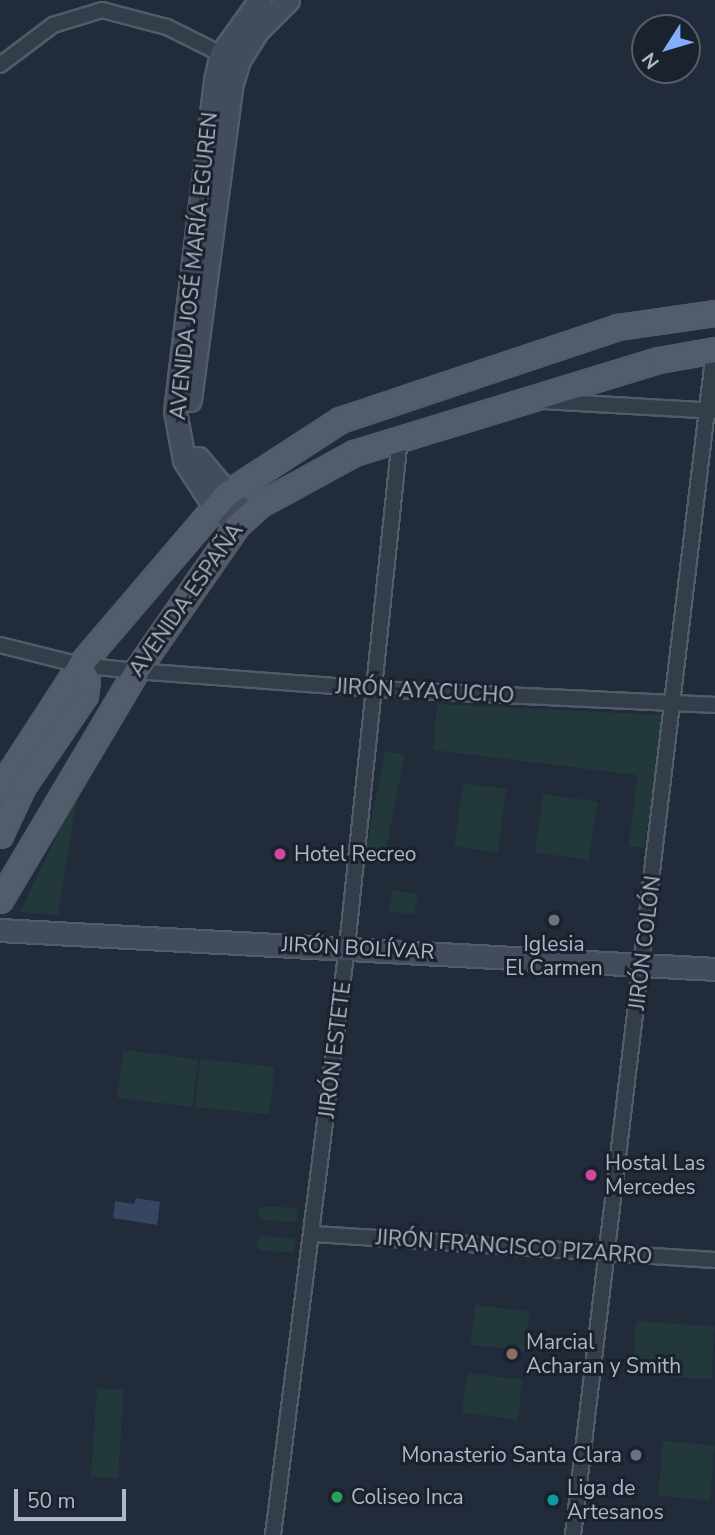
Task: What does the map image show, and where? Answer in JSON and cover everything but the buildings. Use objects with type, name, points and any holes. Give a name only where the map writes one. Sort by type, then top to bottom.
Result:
[{"type":"main road","name":"AVENIDA JOSÉ MARÍA EGUREN","points":[[242,520],[184,460],[175,411],[221,54],[260,0]]},
{"type":"main road","name":"AVENIDA JOSÉ MARÍA EGUREN","points":[[220,500],[193,450],[189,411],[232,83],[239,60],[257,31],[288,0]]},
{"type":"main road","name":"AVENIDA ESPAÑA","points":[[0,788],[80,665],[220,500],[340,420],[618,327],[715,313]]},
{"type":"main road","name":"AVENIDA ESPAÑA","points":[[0,900],[136,671],[242,520],[354,453],[659,360],[714,350]]},
{"type":"main road","points":[[340,420],[334,433],[341,448],[354,453]]},
{"type":"main road","points":[[0,835],[23,786],[85,695],[87,680],[80,665]]},
{"type":"main road","name":"JIRÓN BOLÍVAR","points":[[0,930],[715,969]]},
{"type":"street","points":[[0,65],[53,25],[102,9],[167,27],[221,54]]},
{"type":"street","name":"JIRÓN COLÓN","points":[[573,1535],[673,703],[711,411],[714,350]]},
{"type":"street","points":[[523,400],[711,411]]},
{"type":"street","name":"JIRÓN ESTETE","points":[[274,1535],[314,1234],[377,689],[400,438]]},
{"type":"street","name":"JIRÓN AYACUCHO","points":[[0,645],[80,665],[136,671],[377,689],[715,705]]},
{"type":"street","name":"JIRÓN FRANCISCO PIZARRO","points":[[314,1234],[715,1260]]},
{"type":"green space","points":[[437,704],[662,715],[645,848],[629,846],[637,775],[433,750]]},
{"type":"green space","points":[[385,751],[405,755],[383,865],[364,861]]},
{"type":"green space","points":[[463,783],[507,789],[498,853],[454,846]]},
{"type":"green space","points":[[79,789],[58,915],[20,912]]},
{"type":"green space","points":[[543,794],[597,802],[589,860],[535,852]]},
{"type":"green space","points":[[392,890],[418,894],[414,915],[389,911]]},
{"type":"green space","points":[[123,1050],[198,1059],[193,1107],[117,1098]]},
{"type":"green space","points":[[200,1059],[275,1067],[270,1115],[195,1107]]},
{"type":"green space","points":[[263,1206],[298,1208],[296,1222],[262,1220],[257,1212]]},
{"type":"green space","points":[[261,1236],[295,1239],[294,1253],[260,1250],[255,1243]]},
{"type":"green space","points":[[475,1305],[530,1312],[525,1351],[470,1345]]},
{"type":"green space","points":[[636,1321],[715,1327],[711,1379],[632,1374]]},
{"type":"green space","points":[[467,1373],[523,1380],[518,1420],[462,1413]]},
{"type":"green space","points":[[97,1388],[124,1390],[118,1479],[91,1477]]},
{"type":"green space","points":[[663,1441],[715,1446],[710,1500],[658,1496]]},
{"type":"water","points":[[136,1198],[160,1202],[157,1225],[113,1218],[115,1201],[134,1204]]},
{"type":"place","name":"Hotel Recreo","points":[[280,854]]},
{"type":"place","name":"Iglesia El Carmen","points":[[554,920]]},
{"type":"place","name":"Hostal Las Mercedes","points":[[591,1175]]},
{"type":"place","name":"Marcial Acharan y Smith","points":[[512,1354]]},
{"type":"place","name":"Monasterio Santa Clara","points":[[636,1455]]},
{"type":"place","name":"Coliseo Inca","points":[[337,1497]]},
{"type":"place","name":"Liga de Artesanos","points":[[553,1500]]}]
